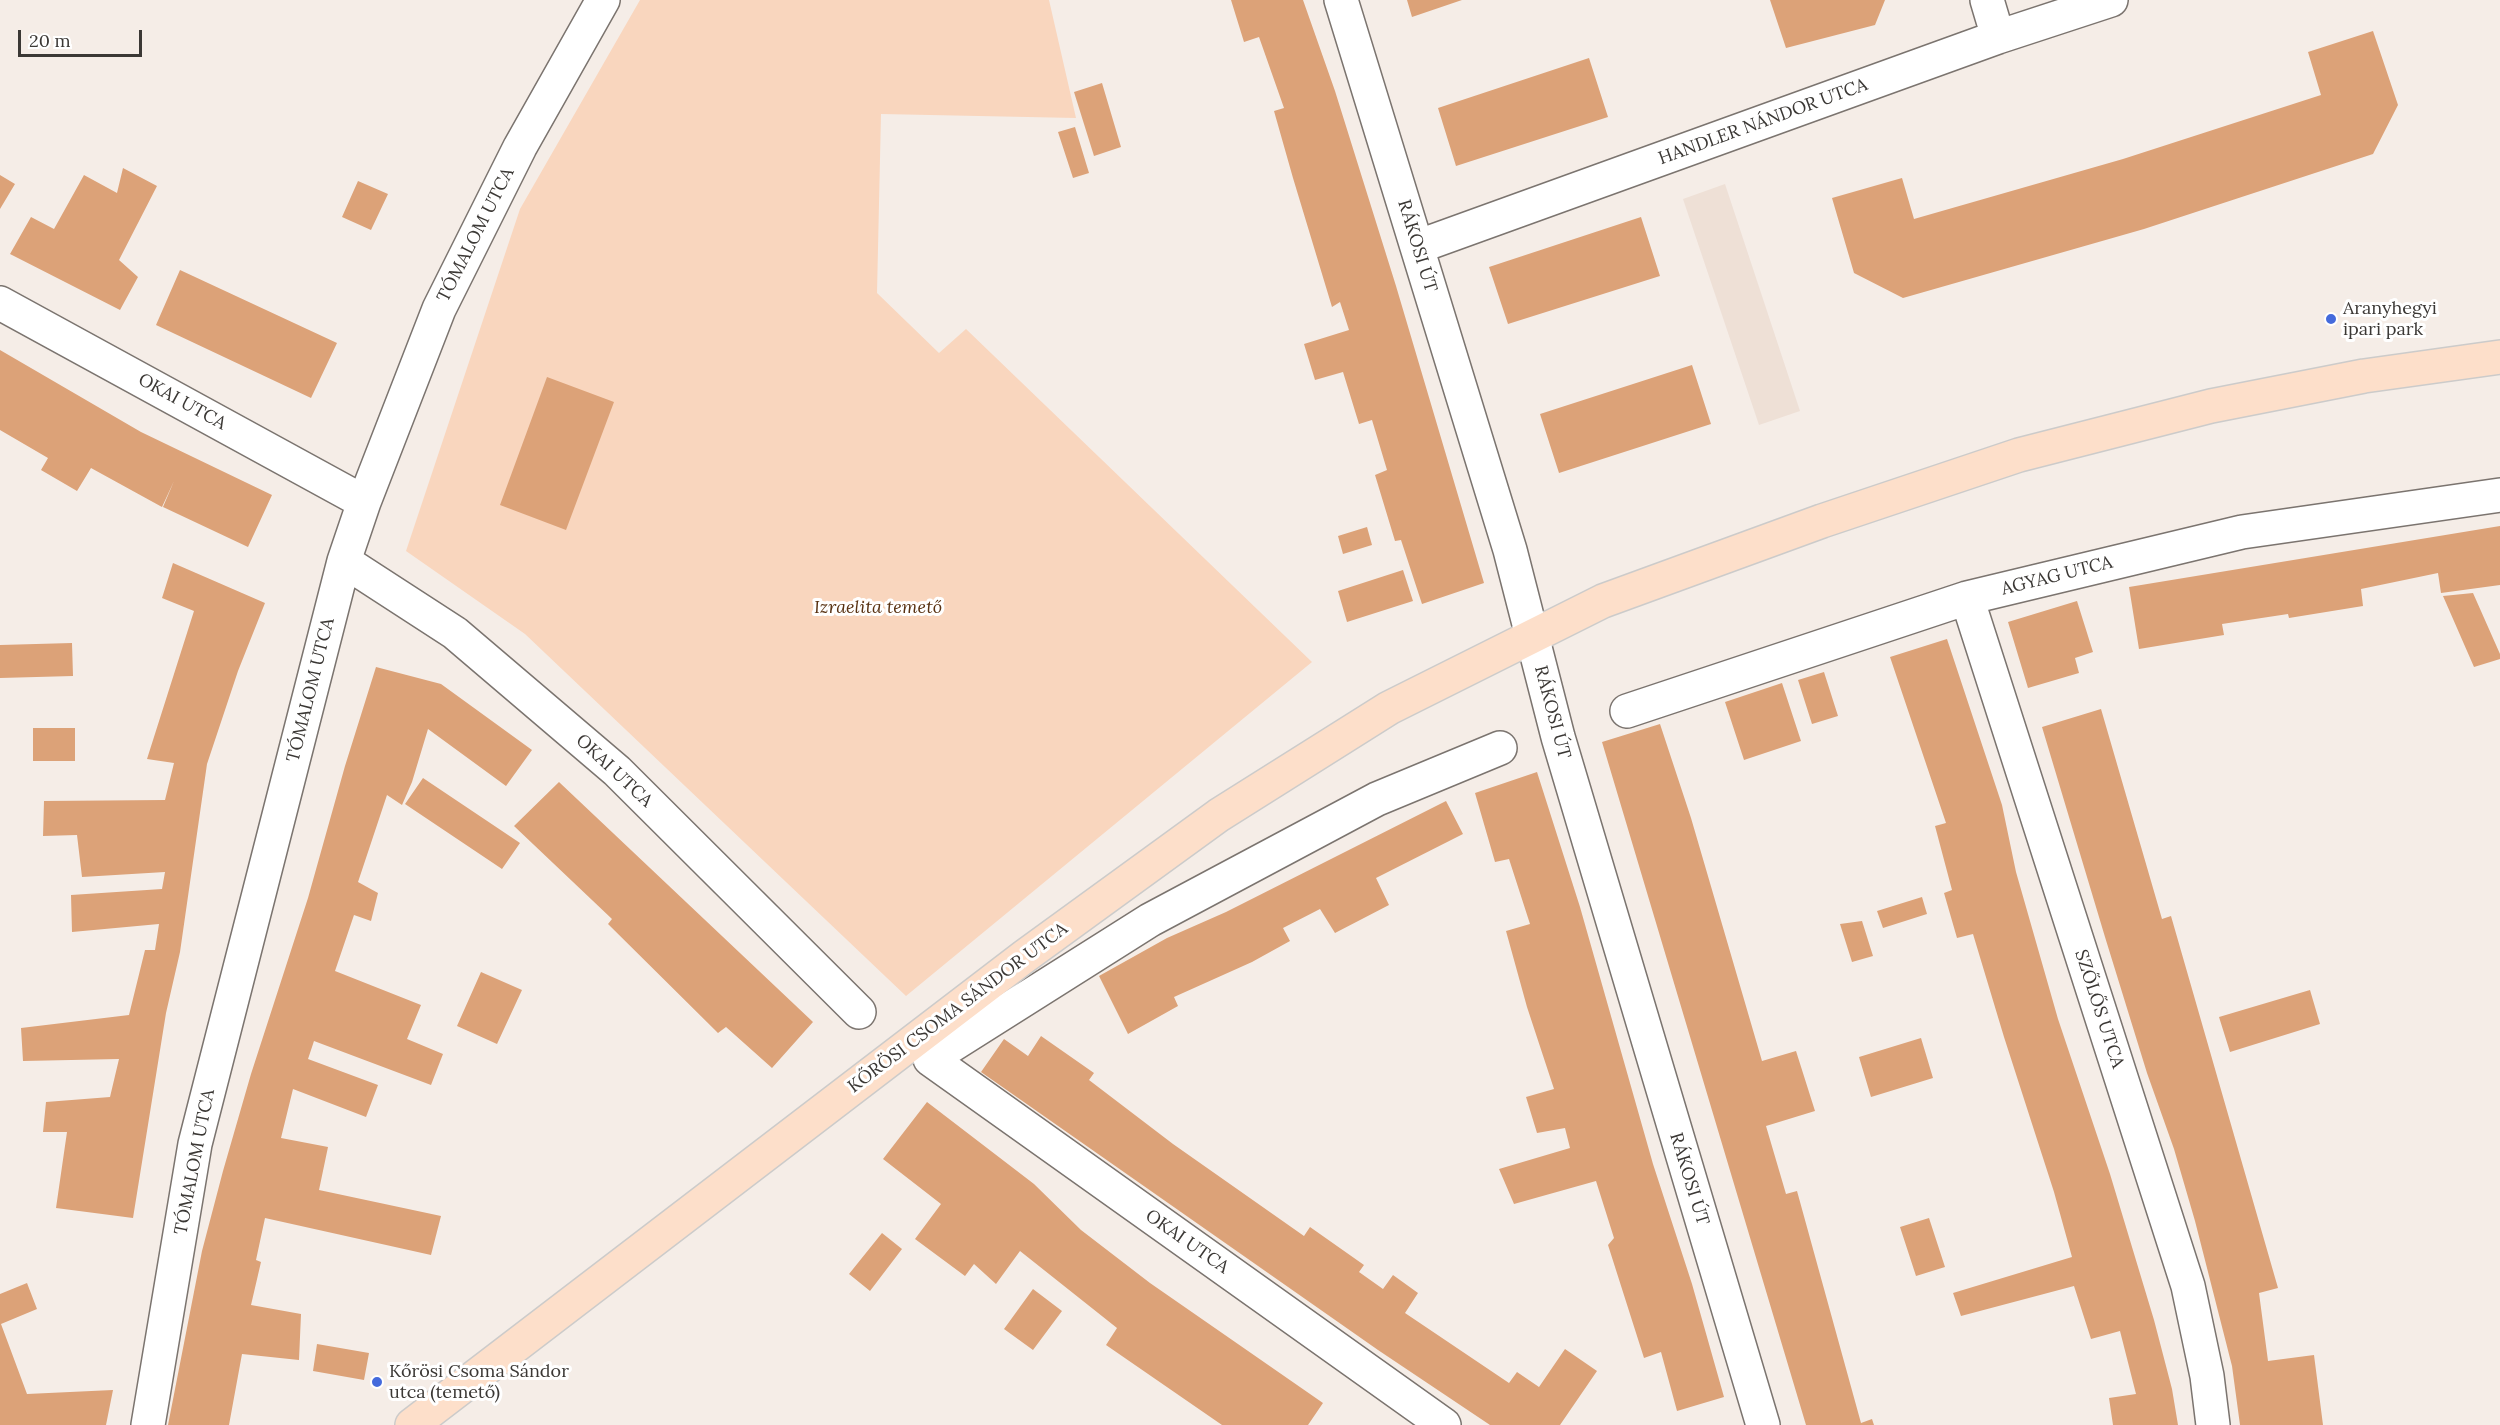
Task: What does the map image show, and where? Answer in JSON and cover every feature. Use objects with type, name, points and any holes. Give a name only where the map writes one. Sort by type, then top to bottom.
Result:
[{"type":"main road","name":"KŐRÖSI CSOMA SÁNDOR UTCA","points":[[412,1425],[1025,956],[1219,815],[1389,708],[1603,601],[1822,520],[2019,455],[2211,406],[2364,376],[2500,357]]},
{"type":"street","name":"TÓMALOM UTCA","points":[[148,1425],[195,1144],[344,561],[364,502],[440,309],[520,147],[603,0]]},
{"type":"street","name":"RÁKOSI ÚT","points":[[1341,0],[1510,550],[1558,737],[1763,1425]]},
{"type":"street","points":[[1987,0],[1998,37]]},
{"type":"street","name":"HANDLER NÁNDOR UTCA","points":[[1417,247],[1998,37],[2111,0]]},
{"type":"street","name":"OKAI UTCA","points":[[0,303],[364,502]]},
{"type":"street","name":"AGYAG UTCA","points":[[1627,711],[1967,598],[2241,532],[2500,495]]},
{"type":"street","name":"OKAI UTCA","points":[[344,561],[455,633],[617,771],[859,1012]]},
{"type":"street","name":"SZŐLŐS UTCA","points":[[1967,598],[2188,1286],[2207,1376],[2213,1425]]},
{"type":"street","name":"KŐRÖSI CSOMA SÁNDOR UTCA","points":[[930,1059],[1150,920],[1377,799],[1500,747]]},
{"type":"street","name":"OKAI UTCA","points":[[930,1059],[1444,1425]]},
{"type":"shaded area","points":[[1725,184],[1800,411],[1759,425],[1683,199]]},
{"type":"green space","name":"Izraelita temető","points":[[640,0],[1049,0],[1076,118],[881,114],[877,293],[939,353],[966,329],[1312,662],[906,996],[525,634],[406,551],[520,209]]},
{"type":"building","points":[[1231,0],[1303,0],[1335,91],[1396,286],[1484,583],[1422,604],[1401,540],[1395,541],[1375,475],[1387,470],[1372,420],[1359,424],[1343,372],[1315,380],[1304,344],[1349,330],[1340,302],[1332,307],[1274,111],[1284,108],[1259,37],[1244,42]]},
{"type":"building","points":[[1407,0],[1462,0],[1412,17]]},
{"type":"building","points":[[1770,0],[1885,0],[1875,25],[1786,48]]},
{"type":"building","points":[[2373,31],[2398,105],[2373,154],[2144,229],[1903,298],[1854,273],[1832,198],[1902,178],[1914,219],[2123,159],[2321,95],[2308,52]]},
{"type":"building","points":[[1589,58],[1608,117],[1456,166],[1438,108]]},
{"type":"building","points":[[1102,83],[1121,147],[1094,156],[1074,92]]},
{"type":"building","points":[[1075,127],[1089,173],[1073,178],[1058,132]]},
{"type":"building","points":[[123,168],[157,186],[119,260],[138,277],[120,310],[10,254],[31,217],[54,229],[84,175],[117,193]]},
{"type":"building","points":[[0,175],[15,184],[0,209]]},
{"type":"building","points":[[358,181],[388,194],[371,230],[342,217]]},
{"type":"building","points":[[1641,217],[1660,276],[1508,324],[1489,267]]},
{"type":"building","points":[[180,270],[337,343],[311,398],[156,325]]},
{"type":"building","points":[[0,350],[141,432],[272,495],[248,547],[163,507],[174,481],[162,507],[91,468],[77,491],[41,470],[48,458],[0,430]]},
{"type":"building","points":[[1692,365],[1711,424],[1559,473],[1540,414]]},
{"type":"building","points":[[547,377],[614,402],[566,530],[500,505]]},
{"type":"building","points":[[2500,526],[2500,585],[2441,593],[2438,573],[2361,589],[2363,606],[2289,618],[2288,614],[2222,624],[2224,635],[2139,649],[2129,587]]},
{"type":"building","points":[[1367,527],[1372,545],[1343,554],[1338,536]]},
{"type":"building","points":[[173,563],[265,603],[238,671],[207,764],[180,952],[166,1013],[133,1218],[56,1208],[67,1132],[43,1132],[46,1102],[110,1097],[119,1059],[23,1061],[21,1028],[129,1015],[145,950],[155,950],[159,924],[72,932],[71,895],[162,889],[165,872],[82,877],[77,835],[43,836],[44,801],[165,800],[174,763],[147,759],[194,611],[162,598]]},
{"type":"building","points":[[1403,570],[1413,601],[1347,622],[1338,591]]},
{"type":"building","points":[[2473,593],[2500,654],[2500,659],[2474,667],[2443,596]]},
{"type":"building","points":[[2077,601],[2093,652],[2075,658],[2079,673],[2028,688],[2008,622]]},
{"type":"building","points":[[1947,639],[2002,805],[2016,872],[2058,1019],[2110,1174],[2154,1320],[2172,1389],[2178,1425],[2113,1425],[2109,1398],[2136,1394],[2120,1331],[2091,1339],[2074,1286],[1961,1316],[1953,1293],[2072,1257],[2054,1192],[1973,934],[1957,938],[1944,893],[1952,890],[1935,826],[1946,823],[1890,657]]},
{"type":"building","points":[[72,643],[73,676],[0,678],[0,645]]},
{"type":"building","points":[[376,667],[441,684],[532,750],[506,786],[428,729],[412,782],[402,805],[387,795],[358,882],[378,893],[371,921],[354,915],[335,971],[421,1005],[407,1039],[443,1054],[431,1085],[314,1041],[308,1059],[378,1085],[366,1117],[293,1089],[281,1138],[328,1147],[319,1190],[441,1216],[431,1255],[265,1218],[256,1260],[261,1262],[251,1305],[301,1314],[299,1360],[242,1354],[229,1425],[168,1425],[202,1251],[223,1171],[251,1074],[308,898]]},
{"type":"building","points":[[1824,672],[1838,716],[1812,724],[1798,680]]},
{"type":"building","points":[[1782,683],[1801,741],[1744,760],[1725,702]]},
{"type":"building","points":[[2101,709],[2162,919],[2171,916],[2278,1288],[2259,1293],[2268,1361],[2314,1355],[2323,1425],[2240,1425],[2232,1366],[2195,1221],[2174,1149],[2147,1073],[2042,727]]},
{"type":"building","points":[[1660,724],[1691,818],[1762,1061],[1796,1051],[1815,1111],[1766,1126],[1786,1194],[1797,1191],[1861,1423],[1872,1419],[1874,1425],[1806,1425],[1602,742]]},
{"type":"building","points":[[33,728],[75,728],[75,761],[33,761]]},
{"type":"building","points":[[1537,772],[1580,907],[1653,1164],[1692,1284],[1724,1397],[1677,1411],[1661,1352],[1644,1358],[1608,1245],[1614,1238],[1596,1181],[1514,1204],[1499,1169],[1570,1148],[1565,1128],[1537,1133],[1526,1097],[1554,1089],[1527,1007],[1506,931],[1530,924],[1509,859],[1495,862],[1475,793]]},
{"type":"building","points":[[423,778],[520,843],[502,869],[405,804]]},
{"type":"building","points":[[559,782],[813,1022],[772,1068],[726,1027],[718,1033],[608,924],[612,919],[514,826]]},
{"type":"building","points":[[1446,801],[1463,834],[1376,878],[1389,905],[1335,933],[1320,909],[1283,928],[1290,941],[1252,962],[1174,997],[1178,1006],[1128,1034],[1099,976],[1167,938],[1226,912]]},
{"type":"building","points":[[1922,897],[1927,914],[1883,928],[1877,911]]},
{"type":"building","points":[[1862,921],[1873,956],[1852,962],[1840,924]]},
{"type":"building","points":[[481,972],[522,990],[497,1044],[457,1026]]},
{"type":"building","points":[[2310,990],[2320,1024],[2230,1052],[2219,1017]]},
{"type":"building","points":[[1041,1036],[1094,1073],[1089,1080],[1173,1144],[1304,1236],[1310,1227],[1364,1265],[1359,1272],[1383,1289],[1393,1275],[1418,1293],[1405,1313],[1509,1383],[1517,1372],[1539,1387],[1565,1349],[1597,1371],[1560,1425],[1490,1425],[1378,1350],[981,1072],[1004,1039],[1028,1056]]},
{"type":"building","points":[[1921,1038],[1933,1078],[1871,1097],[1859,1057]]},
{"type":"building","points":[[927,1102],[1034,1184],[1081,1230],[1150,1283],[1323,1403],[1308,1425],[1222,1425],[1106,1345],[1117,1328],[1020,1251],[996,1284],[974,1264],[965,1276],[915,1239],[941,1204],[883,1159]]},
{"type":"building","points":[[1929,1218],[1945,1267],[1916,1276],[1900,1227]]},
{"type":"building","points":[[882,1233],[902,1249],[870,1291],[849,1274]]},
{"type":"building","points":[[27,1283],[37,1309],[1,1324],[27,1394],[113,1390],[106,1425],[0,1425],[0,1294]]},
{"type":"building","points":[[1033,1289],[1062,1311],[1033,1350],[1004,1329]]},
{"type":"building","points":[[317,1344],[369,1353],[364,1380],[313,1371]]},
{"type":"place","name":"Aranyhegyi ipari park","points":[[2331,319]]},
{"type":"place","name":"Kőrösi Csoma Sándor utca (temető)","points":[[377,1382]]}]
